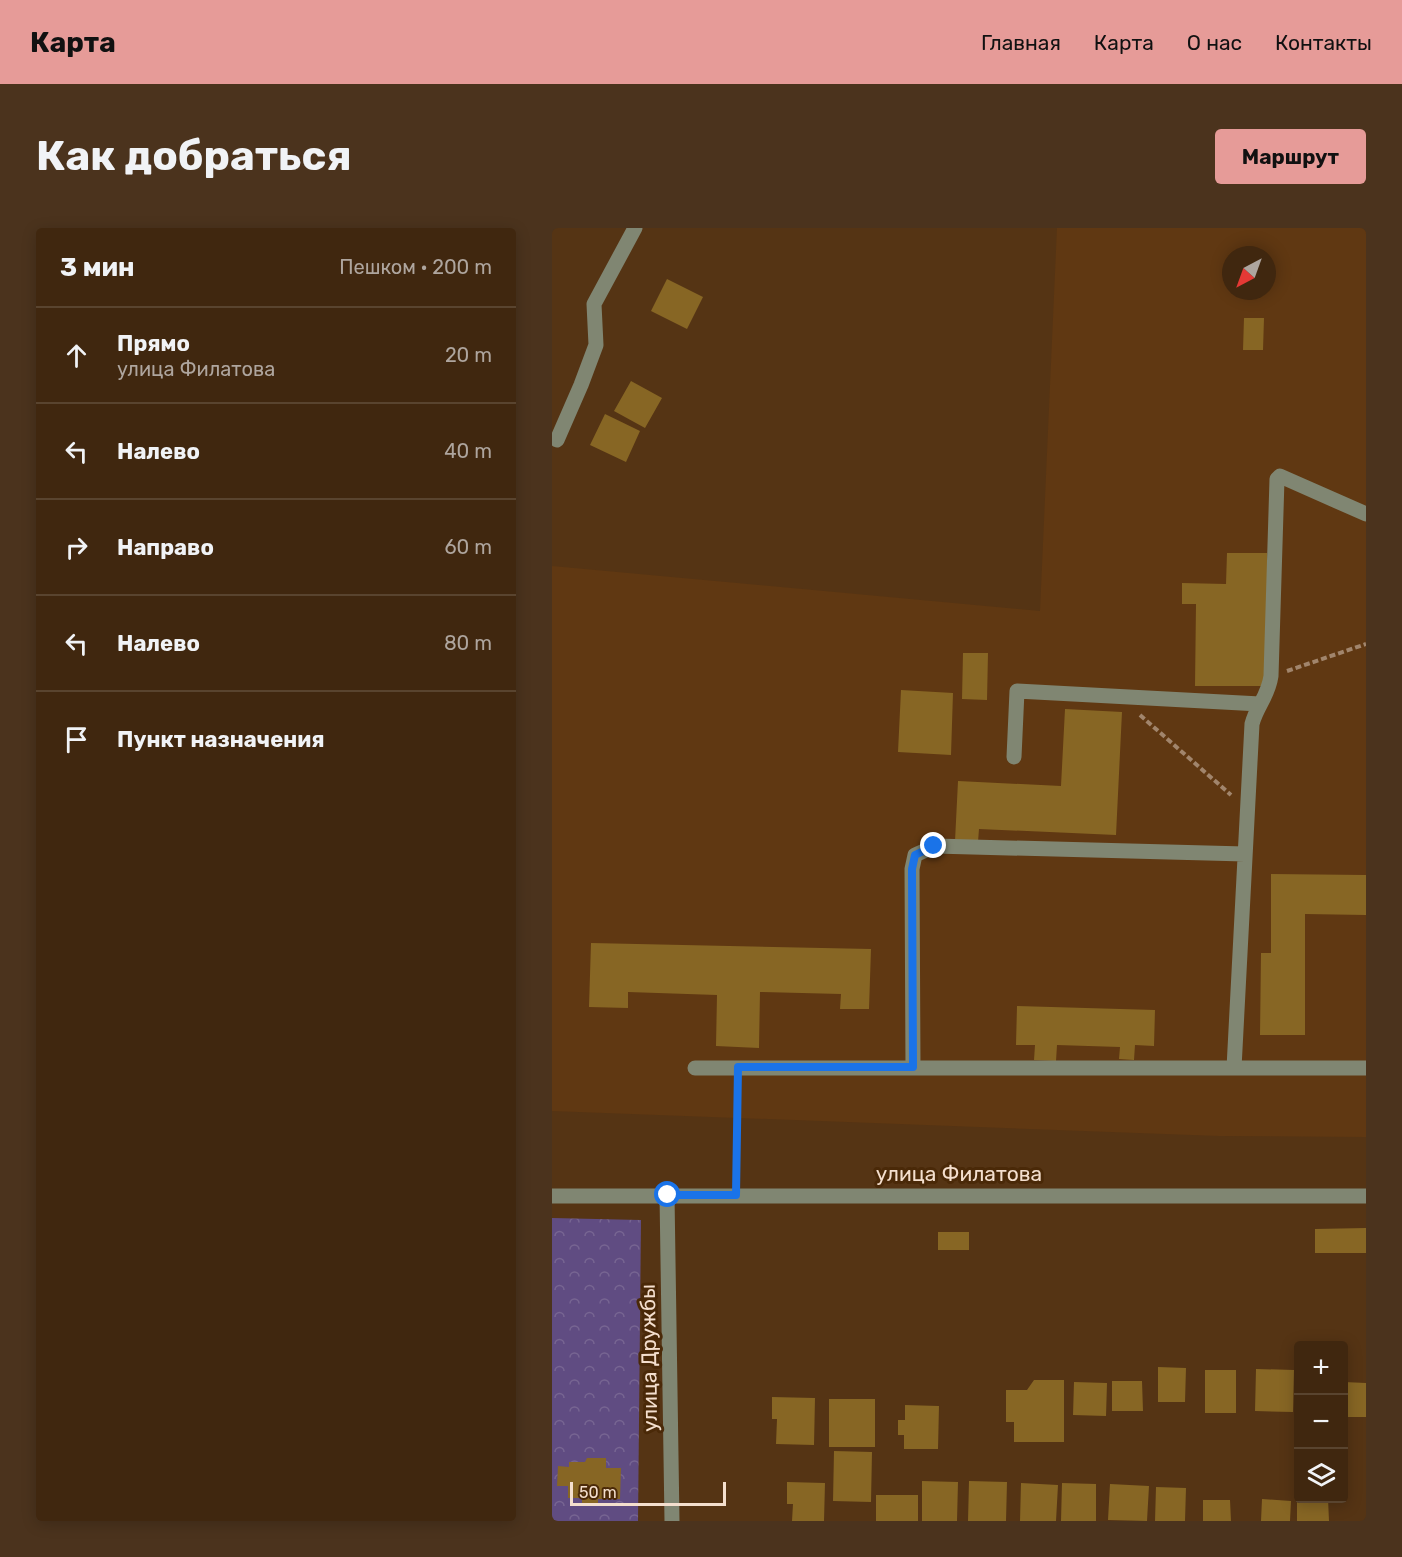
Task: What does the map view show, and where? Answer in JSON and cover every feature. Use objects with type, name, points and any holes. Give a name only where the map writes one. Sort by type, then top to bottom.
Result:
[{"type":"street","points":[[557,440],[596,345],[594,304],[635,228]]},
{"type":"street","points":[[1234,1068],[1252,724],[1269,690],[1271,676],[1277,479],[1280,476],[1366,514]]},
{"type":"street","points":[[1014,758],[1017,691],[1260,704]]},
{"type":"street","points":[[913,1067],[912,869],[915,855],[934,846],[1245,854]]},
{"type":"street","points":[[695,1068],[1366,1068]]},
{"type":"street","name":"улица Дружбы","points":[[668,1195],[672,1521]]},
{"type":"street","name":"улица Филатова","points":[[552,1196],[1366,1196]]},
{"type":"path","points":[[1271,676],[1366,644]]},
{"type":"path","points":[[1120,697],[1248,810]]},
{"type":"path","points":[[736,1195],[738,1067]]},
{"type":"shaded area","points":[[1057,228],[1366,228],[1366,1137],[1219,1136],[552,1111],[552,566],[1040,611]]},
{"type":"green space","points":[[552,1218],[641,1220],[638,1521],[552,1521]]},
{"type":"building","points":[[667,279],[703,297],[687,329],[651,311]]},
{"type":"building","points":[[1244,318],[1264,318],[1263,350],[1243,350]]},
{"type":"building","points":[[631,381],[662,398],[645,428],[614,411]]},
{"type":"building","points":[[605,414],[640,431],[626,462],[590,445]]},
{"type":"building","points":[[1227,553],[1267,553],[1267,686],[1195,686],[1196,604],[1182,604],[1182,583],[1226,584]]},
{"type":"building","points":[[963,653],[988,653],[987,700],[962,699]]},
{"type":"building","points":[[901,690],[953,693],[951,755],[898,752]]},
{"type":"building","points":[[1065,709],[1122,712],[1116,835],[979,829],[978,842],[955,841],[958,781],[1061,786]]},
{"type":"building","points":[[1271,874],[1366,875],[1366,915],[1305,914],[1305,1035],[1260,1035],[1261,953],[1271,953]]},
{"type":"building","points":[[591,943],[871,949],[869,1009],[840,1009],[841,994],[760,992],[759,1048],[716,1046],[717,995],[628,992],[628,1008],[589,1007]]},
{"type":"building","points":[[1017,1006],[1155,1010],[1154,1046],[1135,1045],[1134,1060],[1119,1059],[1120,1047],[1057,1045],[1056,1061],[1034,1060],[1035,1045],[1016,1045]]},
{"type":"building","points":[[1366,1228],[1366,1253],[1315,1253],[1315,1229]]},
{"type":"building","points":[[938,1232],[969,1232],[969,1250],[938,1250]]},
{"type":"building","points":[[1158,1367],[1186,1368],[1185,1402],[1158,1402]]},
{"type":"building","points":[[1256,1369],[1294,1370],[1293,1412],[1255,1411]]},
{"type":"building","points":[[1205,1370],[1236,1370],[1236,1413],[1205,1413]]},
{"type":"building","points":[[1034,1380],[1064,1380],[1064,1442],[1014,1442],[1014,1422],[1006,1422],[1006,1390],[1027,1390]]},
{"type":"building","points":[[1112,1381],[1142,1381],[1143,1411],[1112,1411]]},
{"type":"building","points":[[1074,1382],[1107,1383],[1106,1416],[1073,1415]]},
{"type":"building","points":[[1348,1382],[1366,1383],[1366,1417],[1348,1417]]},
{"type":"building","points":[[772,1397],[815,1398],[814,1445],[776,1444],[777,1419],[772,1419]]},
{"type":"building","points":[[829,1399],[875,1399],[875,1447],[829,1447]]},
{"type":"building","points":[[905,1405],[939,1406],[938,1449],[904,1449],[904,1435],[898,1435],[898,1420],[905,1420]]},
{"type":"building","points":[[834,1451],[872,1452],[871,1502],[833,1501]]},
{"type":"building","points":[[587,1458],[606,1458],[606,1468],[621,1468],[620,1499],[598,1499],[598,1506],[582,1506],[582,1498],[568,1498],[568,1486],[557,1486],[558,1466],[569,1467],[569,1462],[585,1462]]},
{"type":"building","points":[[922,1481],[958,1482],[957,1521],[922,1521]]},
{"type":"building","points":[[969,1481],[1007,1482],[1006,1521],[968,1521]]},
{"type":"building","points":[[787,1482],[825,1483],[824,1521],[792,1521],[793,1504],[787,1504]]},
{"type":"building","points":[[1021,1483],[1058,1485],[1056,1521],[1020,1521]]},
{"type":"building","points":[[1062,1483],[1096,1484],[1096,1521],[1061,1521]]},
{"type":"building","points":[[1110,1484],[1149,1486],[1147,1521],[1108,1520]]},
{"type":"building","points":[[1156,1487],[1186,1488],[1185,1521],[1155,1521]]},
{"type":"building","points":[[876,1495],[918,1495],[918,1521],[876,1521]]},
{"type":"building","points":[[1262,1499],[1291,1501],[1290,1521],[1261,1521]]},
{"type":"building","points":[[1203,1500],[1230,1500],[1231,1521],[1203,1521]]},
{"type":"building","points":[[1297,1503],[1328,1503],[1329,1521],[1297,1521]]},
{"type":"route","points":[[668,1195],[736,1195],[738,1067],[913,1067],[912,869],[915,855],[934,846]]}]
